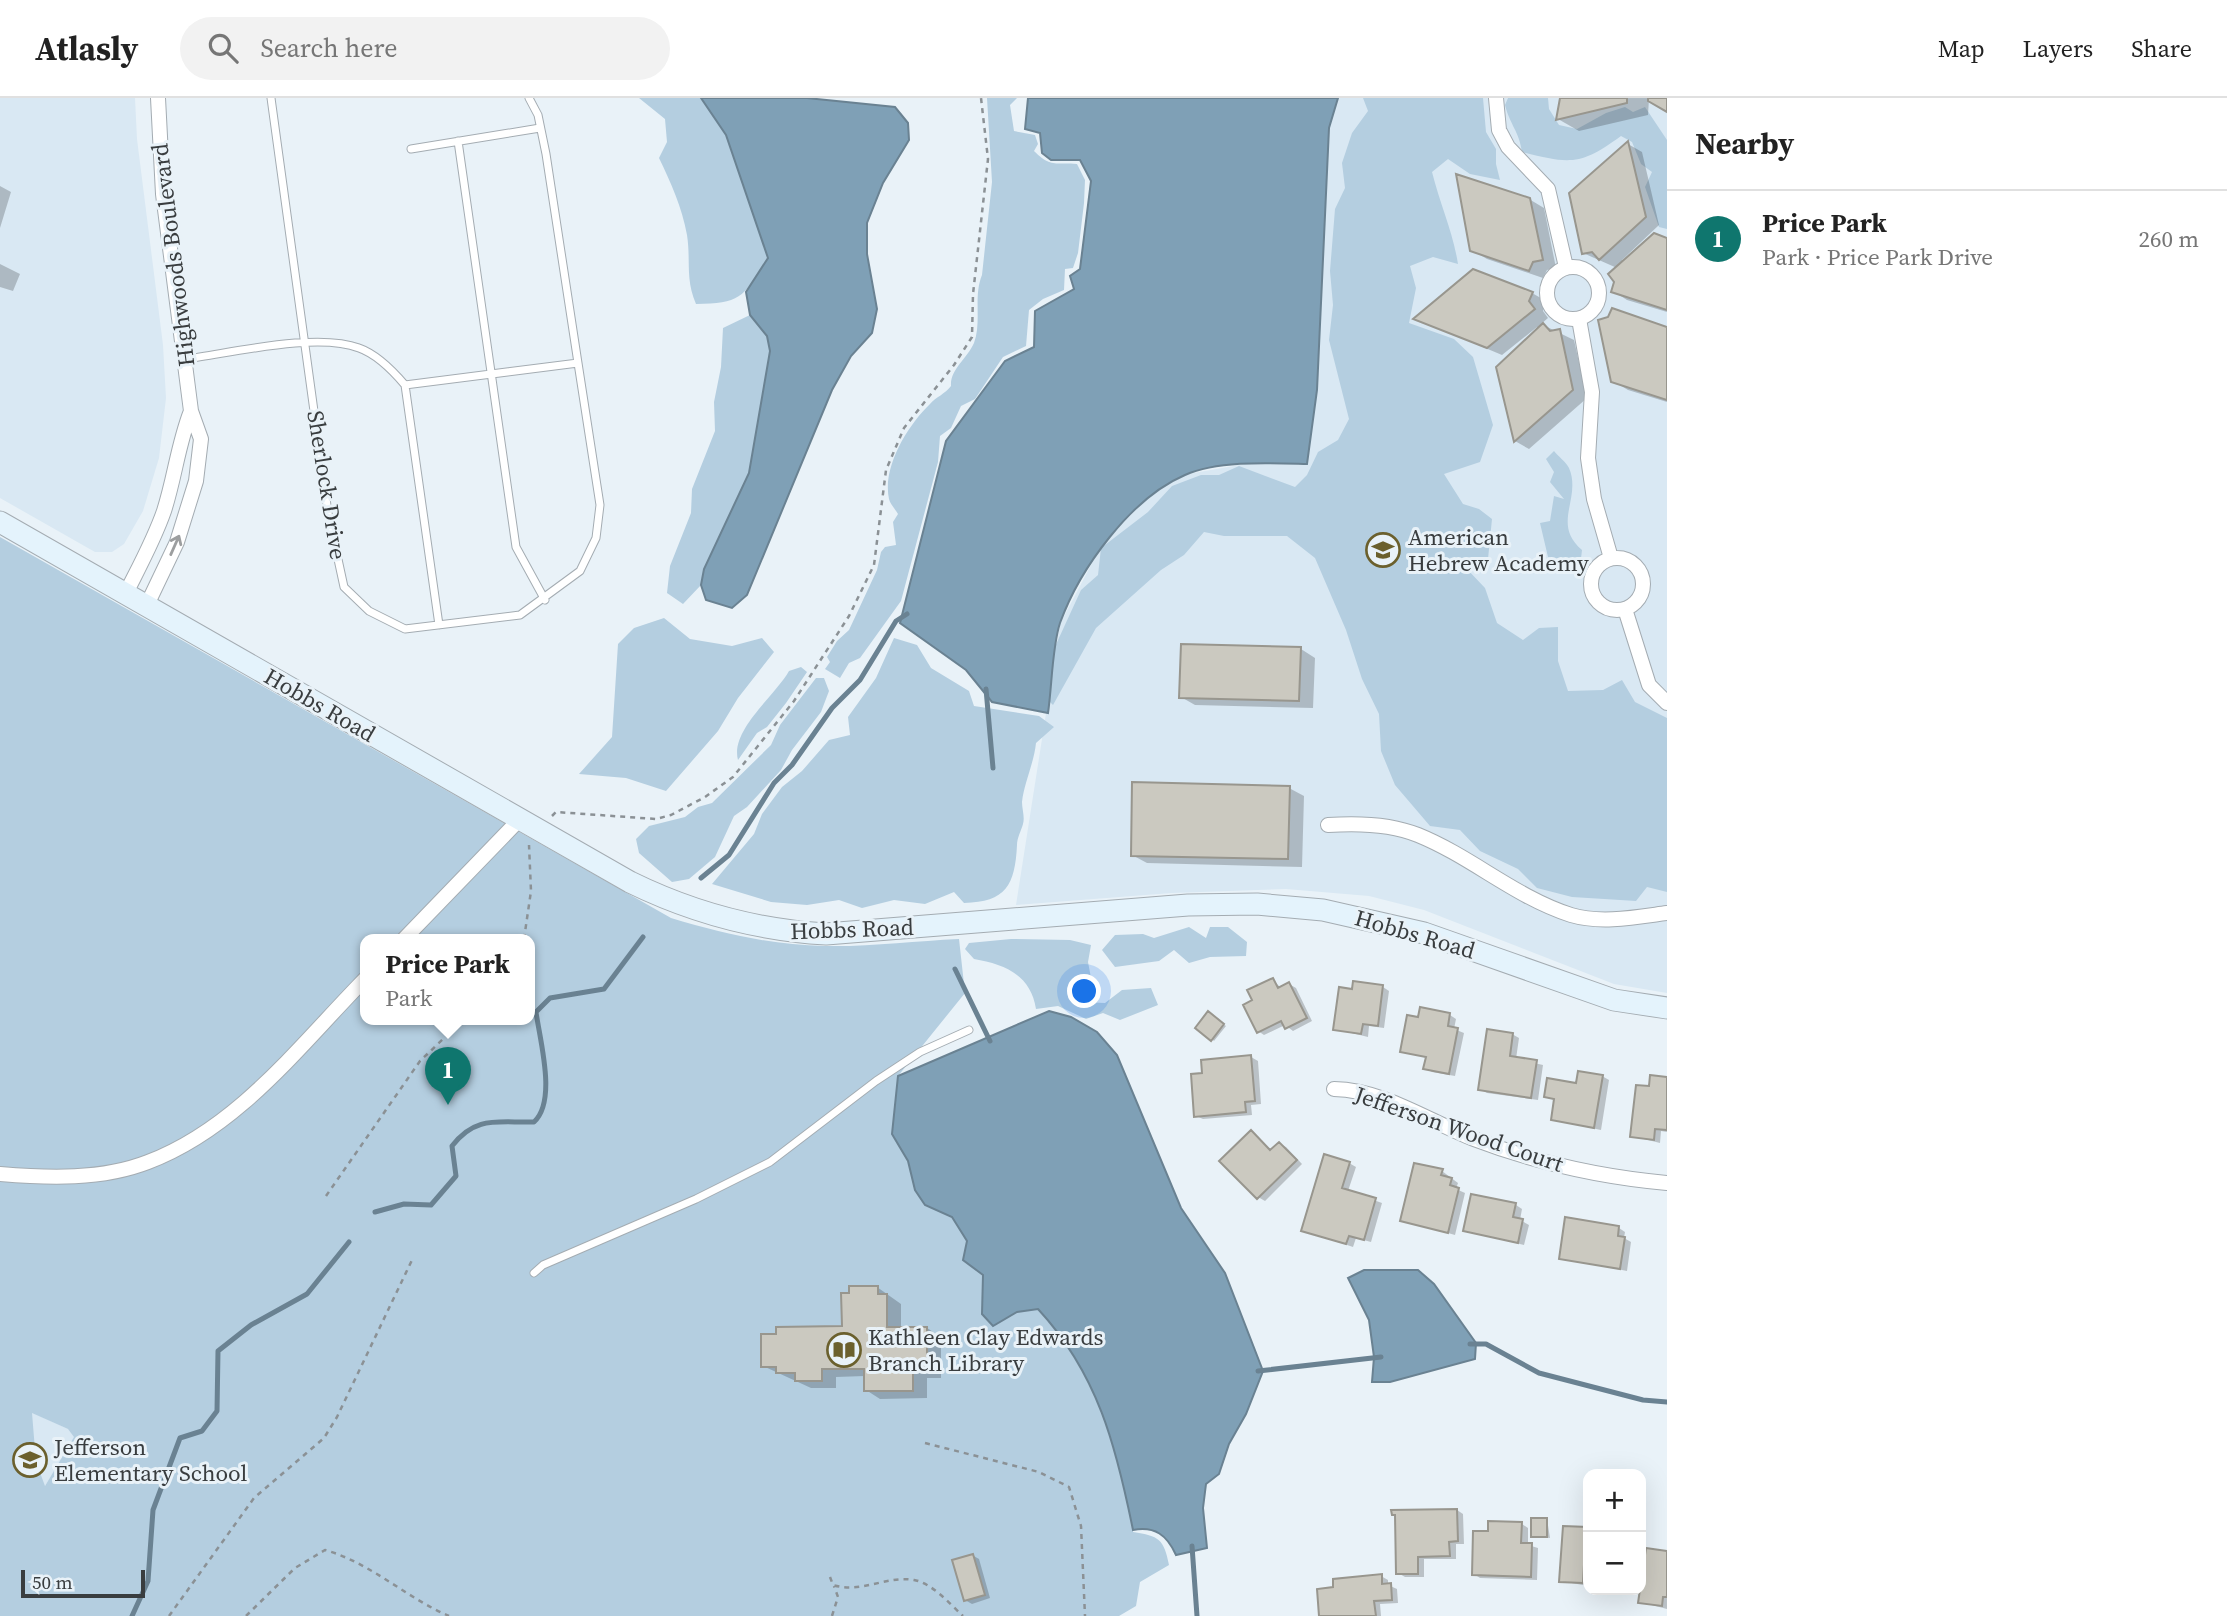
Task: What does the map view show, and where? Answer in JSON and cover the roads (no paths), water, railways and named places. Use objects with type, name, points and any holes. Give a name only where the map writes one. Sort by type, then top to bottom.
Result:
[{"type":"street","name":"Highwoods Boulevard","points":[[146,607],[177,542],[196,481],[201,439],[191,411],[163,194],[158,98]]},
{"type":"street","points":[[1496,98],[1499,130],[1508,147],[1548,189],[1566,267]]},
{"type":"street","points":[[1576,266],[1592,274],[1599,291],[1594,308],[1579,318],[1556,313],[1547,299],[1548,283],[1559,270],[1566,267],[1576,266]]},
{"type":"street","points":[[1579,318],[1592,392],[1588,458],[1594,499],[1611,558]]},
{"type":"street","name":"Highwoods Boulevard","points":[[125,595],[163,513],[174,478],[179,441],[191,411]]},
{"type":"street","name":"Hobbs Road","points":[[0,522],[529,825],[655,894],[723,919],[782,932],[827,934],[1188,905],[1257,904],[1309,908],[1424,933],[1614,999],[1667,1008]]},
{"type":"street","points":[[1611,558],[1634,564],[1643,578],[1642,594],[1625,609],[1605,607],[1593,595],[1592,576],[1596,568],[1611,558]]},
{"type":"street","points":[[1625,609],[1649,685],[1667,703]]},
{"type":"street","points":[[1328,825],[1363,824],[1417,834],[1524,896],[1573,916],[1622,919],[1667,913]]},
{"type":"street","points":[[409,934],[529,825]]},
{"type":"street","points":[[0,1174],[69,1176],[111,1171],[146,1163],[184,1146],[234,1113],[360,984]]},
{"type":"street","name":"Jefferson Wood Court","points":[[1334,1089],[1367,1092],[1508,1152],[1591,1174],[1667,1183]]},
{"type":"lane","name":"Sherlock Drive","points":[[271,98],[328,513],[344,587],[369,611],[405,629],[520,615],[545,600],[580,571],[596,538],[600,505],[540,128],[529,98]]},
{"type":"lane","points":[[411,149],[540,128]]},
{"type":"lane","points":[[458,141],[516,547],[545,600]]},
{"type":"lane","points":[[186,359],[324,341],[361,348],[394,372],[405,385],[439,625]]},
{"type":"lane","points":[[405,385],[578,363]]},
{"type":"lane","points":[[534,1273],[543,1265],[696,1199],[770,1162],[876,1081],[920,1052],[969,1030]]},
{"type":"waterway","points":[[701,878],[729,855],[774,783],[792,765],[832,708],[860,680],[896,621],[907,614]]},
{"type":"waterway","points":[[986,689],[993,768]]},
{"type":"waterway","points":[[375,1212],[404,1204],[431,1205],[456,1176],[452,1146],[470,1129],[489,1123],[534,1122],[541,1112],[546,1086],[536,1012],[550,998],[604,989],[643,937]]},
{"type":"waterway","points":[[955,969],[990,1041]]},
{"type":"waterway","points":[[132,1616],[148,1581],[153,1510],[180,1438],[202,1431],[217,1411],[218,1351],[251,1325],[307,1294],[349,1242]]},
{"type":"waterway","points":[[1470,1344],[1486,1344],[1539,1373],[1643,1400],[1667,1402]]},
{"type":"waterway","points":[[1258,1371],[1381,1357]]},
{"type":"waterway","points":[[1192,1546],[1197,1616]]},
{"type":"place","name":"American Hebrew Academy","points":[[1383,550]]},
{"type":"place","name":"Price Park","points":[[448,1105]]},
{"type":"place","name":"Kathleen Clay Edwards Branch Library","points":[[844,1350]]},
{"type":"place","name":"Jefferson Elementary School","points":[[30,1460]]}]
